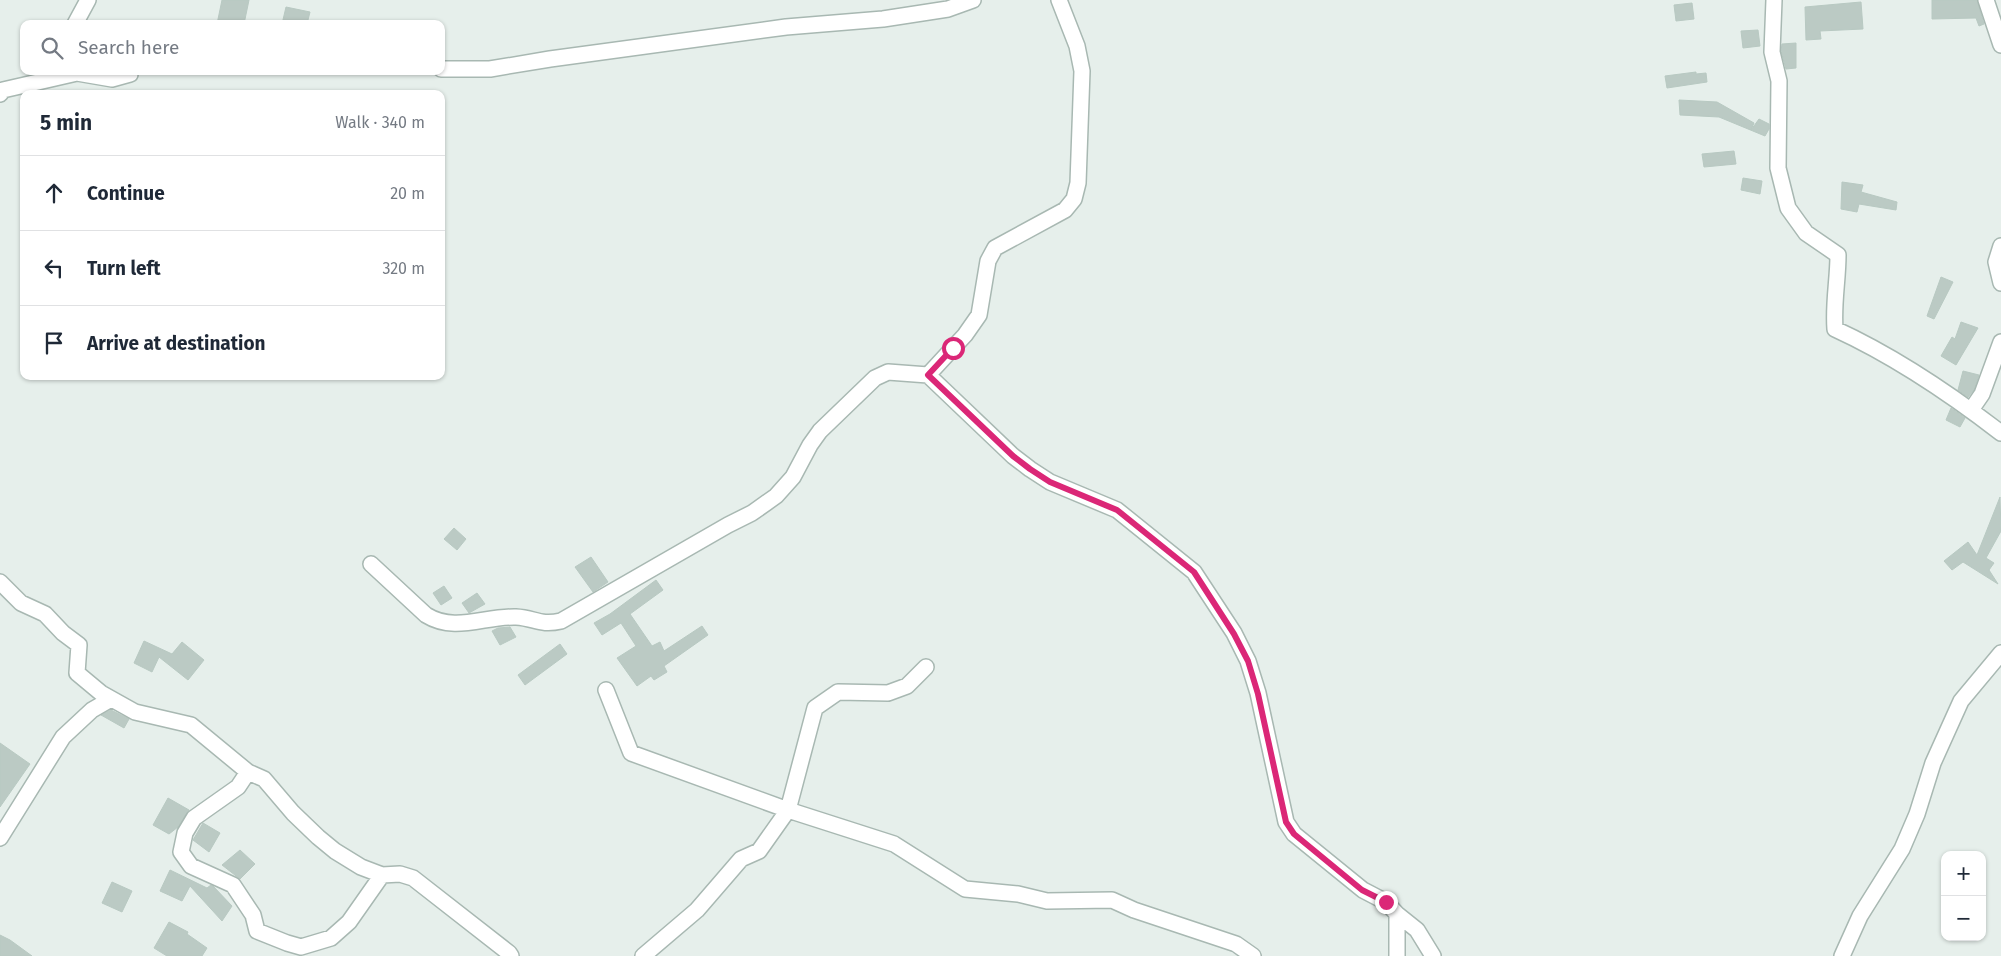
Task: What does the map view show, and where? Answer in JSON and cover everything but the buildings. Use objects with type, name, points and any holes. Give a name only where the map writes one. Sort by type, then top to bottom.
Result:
[{"type":"street","points":[[77,20],[88,0]]},
{"type":"street","points":[[445,69],[490,69],[550,59],[786,28],[883,19],[948,9],[973,0]]},
{"type":"street","points":[[928,375],[965,335],[979,315],[988,261],[995,248],[1066,210],[1074,198],[1078,183],[1082,71],[1077,46],[1059,0]]},
{"type":"street","points":[[1774,0],[1772,52],[1779,81],[1778,168],[1788,208],[1806,233],[1838,255],[1834,328],[1870,345],[1972,410],[2001,433]]},
{"type":"street","points":[[1986,0],[2001,45]]},
{"type":"street","points":[[1,89],[64,75]]},
{"type":"street","points":[[92,75],[112,79],[126,75]]},
{"type":"street","points":[[2001,246],[1996,262],[2001,283]]},
{"type":"street","points":[[1972,410],[1982,394],[2001,342]]},
{"type":"street","points":[[371,564],[426,615],[436,621],[450,624],[517,617],[548,624],[562,622],[728,525],[752,513],[776,496],[793,477],[810,444],[820,431],[876,378],[888,372],[928,375],[1013,456],[1030,469],[1050,482],[1117,510],[1194,572],[1234,634],[1248,661],[1258,694],[1286,822],[1294,834],[1362,890],[1386,902],[1397,914],[1417,930],[1432,956]]},
{"type":"street","points":[[0,582],[21,602],[45,614],[79,646],[77,673],[111,699],[134,712],[191,725],[248,772],[264,778],[293,813],[335,851],[361,867],[382,875],[400,874],[413,878],[511,956]]},
{"type":"street","points":[[1842,956],[1860,916],[1902,849],[1918,814],[1933,763],[1961,702],[2001,653]]},
{"type":"street","points":[[643,956],[697,910],[741,859],[759,851],[788,810],[814,708],[838,692],[888,693],[907,686],[926,667]]},
{"type":"street","points":[[606,690],[631,753],[788,810],[894,844],[965,888],[1018,894],[1047,901],[1112,900],[1134,910],[1236,944],[1253,956]]},
{"type":"street","points":[[0,838],[63,737],[92,710],[111,699]]},
{"type":"street","points":[[248,772],[238,787],[194,818],[185,834],[181,852],[191,866],[233,885],[253,915],[257,931],[302,951],[331,938],[350,922],[382,875]]},
{"type":"street","points":[[1397,914],[1397,956]]},
{"type":"route","points":[[953,348],[928,375],[1013,456],[1050,482],[1117,510],[1194,572],[1234,634],[1248,661],[1258,694],[1286,822],[1294,834],[1362,890],[1386,902]]}]
